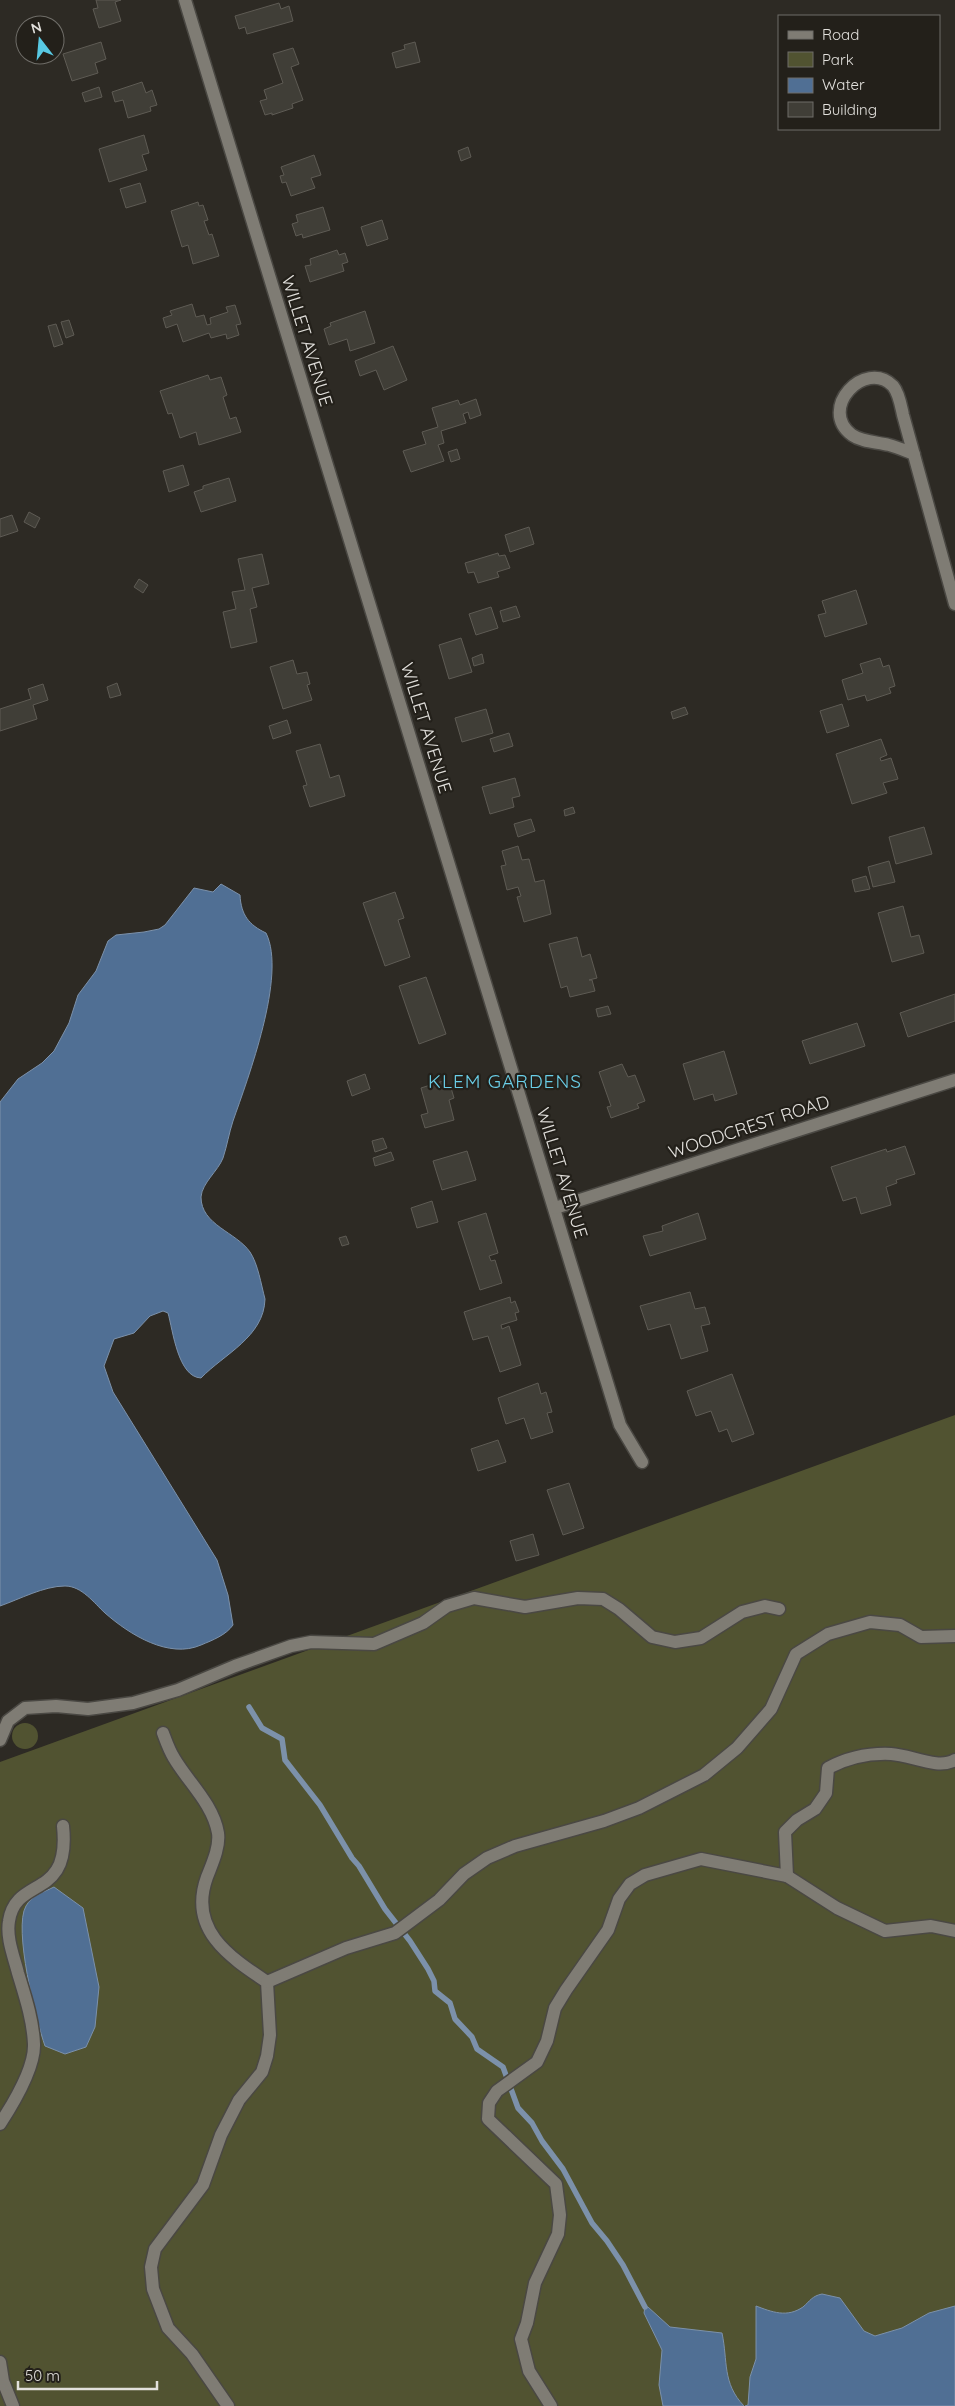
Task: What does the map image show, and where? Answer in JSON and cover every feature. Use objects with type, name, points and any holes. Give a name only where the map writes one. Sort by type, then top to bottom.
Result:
[{"type":"street","name":"WILLET AVENUE","points":[[185,0],[620,1425],[642,1462]]},
{"type":"street","points":[[914,454],[891,445],[853,436],[846,429],[840,408],[842,398],[849,389],[867,379],[886,382],[894,387],[914,454],[955,604]]},
{"type":"street","name":"WOODCREST ROAD","points":[[555,1208],[955,1080]]},
{"type":"street","points":[[0,1740],[8,1721],[25,1708],[56,1706],[88,1709],[133,1703],[178,1690],[235,1666],[291,1646],[311,1642],[374,1644],[423,1624],[447,1606],[474,1598],[525,1607],[578,1598],[603,1599],[619,1609],[652,1637],[676,1642],[701,1638],[742,1612],[765,1606],[779,1609]]},
{"type":"street","points":[[267,1982],[346,1948],[395,1933],[438,1900],[464,1874],[488,1858],[515,1846],[604,1821],[639,1808],[704,1775],[737,1748],[771,1709],[796,1654],[828,1634],[870,1622],[900,1625],[921,1637],[955,1636]]},
{"type":"street","points":[[163,1733],[173,1756],[207,1806],[218,1835],[217,1847],[201,1894],[202,1913],[206,1925],[226,1950],[267,1982],[270,2035],[267,2056],[262,2072],[239,2100],[222,2135],[203,2184],[155,2249],[150,2267],[153,2289],[168,2328],[192,2354],[228,2406]]},
{"type":"street","points":[[787,1876],[785,1832],[796,1820],[815,1809],[826,1793],[828,1768],[860,1756],[892,1754],[940,1765],[955,1760]]},
{"type":"street","points":[[0,2124],[10,2108],[32,2060],[34,2045],[30,2016],[9,1937],[9,1921],[13,1908],[20,1899],[45,1884],[57,1872],[64,1852],[64,1826]]},
{"type":"street","points":[[551,2406],[529,2370],[521,2340],[527,2323],[535,2283],[558,2234],[560,2215],[556,2184],[488,2119],[489,2103],[497,2091],[522,2075],[537,2062],[547,2042],[556,2008],[608,1930],[619,1899],[630,1884],[652,1873],[701,1859],[787,1876],[837,1908],[885,1931],[931,1926],[955,1931]]},
{"type":"street","points":[[0,2362],[3,2381],[13,2406]]},
{"type":"green space","points":[[955,1415],[955,2406],[0,2406],[0,1762]]},
{"type":"green space","points":[[25,1723],[34,1727],[38,1736],[34,1745],[25,1749],[16,1745],[12,1736],[16,1727]]},
{"type":"water","points":[[221,884],[240,895],[244,914],[251,923],[266,933],[271,951],[272,974],[269,1000],[256,1054],[223,1158],[204,1187],[201,1197],[207,1215],[220,1228],[244,1245],[253,1257],[265,1299],[263,1312],[258,1324],[241,1344],[201,1378],[193,1376],[182,1362],[168,1313],[163,1311],[150,1316],[134,1333],[114,1339],[104,1366],[113,1392],[217,1560],[228,1595],[233,1625],[230,1629],[219,1637],[201,1645],[189,1649],[176,1649],[150,1642],[126,1629],[82,1592],[71,1587],[49,1588],[0,1606],[0,1102],[18,1079],[42,1063],[54,1051],[69,1023],[78,995],[96,971],[108,941],[116,935],[159,929],[165,925],[194,888],[213,892]]},
{"type":"water","points":[[54,1887],[83,1908],[99,1987],[95,2027],[86,2047],[65,2054],[45,2046],[27,1974],[22,1934],[26,1906],[39,1894]]},
{"type":"water","points":[[822,2294],[840,2298],[864,2331],[875,2336],[902,2328],[929,2313],[955,2306],[955,2406],[745,2406],[748,2405],[750,2377],[756,2359],[756,2306],[774,2312],[791,2312],[803,2307],[813,2297]]},
{"type":"water","points":[[645,2307],[648,2307],[670,2327],[722,2333],[729,2380],[732,2389],[744,2406],[663,2406],[659,2385],[662,2350],[644,2313]]},
{"type":"building","points":[[96,0],[121,0],[115,2],[121,21],[99,28],[93,9],[98,8]]},
{"type":"building","points":[[279,3],[281,9],[289,6],[293,21],[247,34],[245,27],[239,29],[235,16]]},
{"type":"building","points":[[101,42],[106,59],[95,63],[98,73],[72,81],[65,60],[65,53]]},
{"type":"building","points":[[415,42],[420,62],[396,68],[392,53],[405,49],[404,45]]},
{"type":"building","points":[[293,48],[299,64],[291,67],[303,100],[292,104],[293,108],[272,115],[272,113],[265,115],[260,101],[267,99],[264,90],[283,83],[273,54]]},
{"type":"building","points":[[142,82],[146,93],[152,90],[157,105],[150,107],[151,111],[128,118],[123,100],[115,102],[112,92]]},
{"type":"building","points":[[99,87],[102,97],[85,102],[82,93]]},
{"type":"building","points":[[144,135],[149,153],[142,155],[147,170],[109,182],[99,149]]},
{"type":"building","points":[[468,147],[471,157],[461,161],[458,151]]},
{"type":"building","points":[[314,155],[321,175],[311,178],[315,188],[291,196],[286,182],[282,183],[280,176],[284,175],[281,167]]},
{"type":"building","points":[[140,183],[146,202],[126,208],[120,189]]},
{"type":"building","points":[[198,202],[199,206],[203,205],[208,220],[204,221],[209,235],[212,234],[219,256],[193,264],[188,245],[182,247],[171,211]]},
{"type":"building","points":[[323,207],[330,230],[303,238],[302,234],[296,236],[292,224],[298,222],[296,215]]},
{"type":"building","points":[[382,220],[388,239],[367,246],[361,227]]},
{"type":"building","points":[[337,250],[339,255],[345,253],[348,262],[342,264],[344,271],[310,282],[305,266],[311,265],[310,259]]},
{"type":"building","points":[[192,304],[196,317],[204,315],[207,325],[211,324],[210,318],[228,312],[226,307],[235,305],[241,324],[236,325],[239,335],[227,339],[226,334],[211,338],[209,333],[183,342],[177,324],[166,328],[163,318],[172,315],[170,311]]},
{"type":"building","points":[[365,311],[375,343],[350,351],[347,339],[329,345],[324,329],[331,326],[330,323]]},
{"type":"building","points":[[69,320],[74,335],[66,338],[61,322]]},
{"type":"building","points":[[56,324],[63,344],[54,347],[48,326]]},
{"type":"building","points":[[393,346],[407,380],[384,390],[376,370],[360,376],[355,361]]},
{"type":"building","points":[[208,375],[210,380],[221,377],[227,395],[223,397],[230,419],[236,417],[241,432],[199,445],[196,432],[180,438],[172,413],[168,414],[160,391]]},
{"type":"building","points":[[476,399],[481,415],[470,419],[468,412],[463,414],[466,423],[441,431],[444,443],[438,445],[444,461],[411,472],[403,451],[426,444],[422,432],[438,427],[432,408],[458,400],[460,405]]},
{"type":"building","points":[[457,449],[460,459],[451,462],[448,452]]},
{"type":"building","points":[[183,465],[189,485],[169,492],[163,471]]},
{"type":"building","points":[[229,478],[236,501],[201,512],[194,492],[203,489],[203,486]]},
{"type":"building","points":[[29,512],[40,518],[35,528],[24,522]]},
{"type":"building","points":[[12,515],[18,531],[0,537],[0,519]]},
{"type":"building","points":[[529,527],[534,544],[510,552],[505,535]]},
{"type":"building","points":[[498,553],[499,556],[505,555],[510,568],[497,572],[499,577],[478,583],[474,572],[468,573],[465,563]]},
{"type":"building","points":[[262,554],[269,584],[252,588],[257,607],[250,609],[257,642],[231,648],[223,612],[236,609],[232,592],[245,590],[238,559]]},
{"type":"building","points":[[139,579],[148,585],[143,593],[134,587]]},
{"type":"building","points":[[856,590],[867,624],[825,637],[818,615],[826,613],[822,601]]},
{"type":"building","points":[[516,606],[520,617],[503,622],[500,611]]},
{"type":"building","points":[[491,607],[498,628],[476,635],[469,614]]},
{"type":"building","points":[[461,638],[472,672],[449,679],[439,645]]},
{"type":"building","points":[[482,654],[484,663],[474,666],[472,658]]},
{"type":"building","points":[[880,658],[883,667],[889,665],[895,686],[889,688],[891,693],[867,701],[865,695],[848,700],[842,680],[863,673],[860,664]]},
{"type":"building","points":[[293,660],[297,674],[307,672],[310,684],[307,685],[312,700],[283,709],[270,667]]},
{"type":"building","points":[[117,683],[121,695],[110,698],[107,687]]},
{"type":"building","points":[[43,684],[48,700],[33,705],[37,719],[0,731],[0,709],[31,699],[28,689]]},
{"type":"building","points":[[842,704],[849,726],[827,733],[820,711]]},
{"type":"building","points":[[685,707],[688,714],[673,719],[671,712]]},
{"type":"building","points":[[486,709],[493,733],[462,742],[455,718]]},
{"type":"building","points":[[287,720],[291,733],[273,739],[269,726]]},
{"type":"building","points":[[509,733],[513,746],[494,752],[490,739]]},
{"type":"building","points":[[881,739],[887,755],[880,758],[881,761],[891,758],[898,779],[883,783],[887,793],[852,804],[836,754]]},
{"type":"building","points":[[320,744],[330,778],[339,775],[345,796],[310,807],[303,786],[307,785],[296,751]]},
{"type":"building","points":[[515,778],[520,796],[512,798],[514,807],[490,814],[482,787]]},
{"type":"building","points":[[573,807],[575,813],[565,816],[564,810]]},
{"type":"building","points":[[531,819],[535,831],[518,837],[514,824]]},
{"type":"building","points":[[924,827],[932,854],[896,864],[889,837]]},
{"type":"building","points":[[518,846],[522,860],[529,859],[535,882],[544,880],[551,914],[524,922],[517,897],[521,896],[518,887],[507,890],[501,866],[506,865],[502,851]]},
{"type":"building","points":[[889,861],[895,882],[873,887],[868,867]]},
{"type":"building","points":[[866,876],[870,889],[855,892],[852,880]]},
{"type":"building","points":[[395,892],[404,918],[398,920],[410,957],[385,966],[363,903]]},
{"type":"building","points":[[903,906],[911,937],[919,935],[924,953],[892,962],[878,913]]},
{"type":"building","points":[[577,937],[582,957],[590,954],[597,978],[589,980],[592,980],[595,991],[570,997],[567,986],[561,988],[549,944]]},
{"type":"building","points":[[426,977],[446,1034],[419,1044],[399,986]]},
{"type":"building","points":[[955,994],[955,1021],[908,1037],[900,1013]]},
{"type":"building","points":[[608,1006],[611,1014],[598,1017],[596,1009]]},
{"type":"building","points":[[857,1023],[865,1046],[810,1064],[802,1041]]},
{"type":"building","points":[[724,1051],[737,1094],[715,1101],[713,1094],[694,1100],[683,1064]]},
{"type":"building","points":[[622,1064],[628,1077],[635,1075],[645,1101],[637,1104],[639,1108],[611,1118],[607,1107],[611,1106],[599,1072]]},
{"type":"building","points":[[365,1074],[370,1089],[352,1096],[347,1081]]},
{"type":"building","points":[[443,1081],[446,1089],[451,1088],[454,1098],[449,1100],[454,1120],[425,1128],[421,1115],[428,1113],[421,1088]]},
{"type":"building","points":[[383,1138],[387,1148],[375,1152],[372,1141]]},
{"type":"building","points":[[905,1146],[915,1174],[896,1180],[897,1183],[886,1187],[891,1205],[861,1214],[856,1197],[843,1201],[831,1167],[886,1149],[887,1152]]},
{"type":"building","points":[[467,1151],[476,1180],[442,1190],[433,1161]]},
{"type":"building","points":[[391,1152],[394,1160],[375,1166],[373,1158]]},
{"type":"building","points":[[432,1201],[438,1222],[417,1228],[411,1208]]},
{"type":"building","points":[[486,1213],[498,1253],[489,1256],[491,1261],[495,1260],[502,1283],[480,1290],[458,1222]]},
{"type":"building","points":[[698,1213],[706,1239],[650,1256],[643,1236],[663,1231],[662,1226]]},
{"type":"building","points":[[346,1236],[349,1244],[342,1246],[339,1238]]},
{"type":"building","points":[[690,1292],[695,1309],[705,1307],[710,1324],[701,1326],[708,1351],[681,1359],[670,1324],[648,1330],[640,1306]]},
{"type":"building","points":[[510,1297],[511,1303],[515,1301],[519,1312],[515,1313],[517,1320],[501,1325],[502,1329],[509,1326],[521,1365],[500,1372],[488,1336],[473,1340],[464,1312]]},
{"type":"building","points":[[732,1374],[754,1434],[732,1442],[727,1429],[719,1432],[711,1411],[696,1416],[687,1391]]},
{"type":"building","points":[[538,1383],[541,1394],[546,1392],[552,1412],[547,1413],[553,1432],[531,1439],[524,1418],[506,1424],[498,1398]]},
{"type":"building","points":[[498,1440],[506,1462],[478,1471],[471,1449]]},
{"type":"building","points":[[569,1483],[584,1528],[563,1535],[547,1490]]},
{"type":"building","points":[[533,1534],[539,1555],[516,1561],[510,1541]]},
{"type":"waterway","points":[[249,1707],[262,1728],[282,1739],[285,1760],[320,1805],[385,1909],[410,1941],[428,1969],[434,1981],[435,1991],[450,2003],[455,2019],[472,2037],[477,2049],[503,2067],[518,2108],[532,2123],[542,2141],[563,2169],[592,2223],[623,2265],[645,2307]]},
{"type":"district","name":"KLEM GARDENS","points":[[505,1081]]}]
